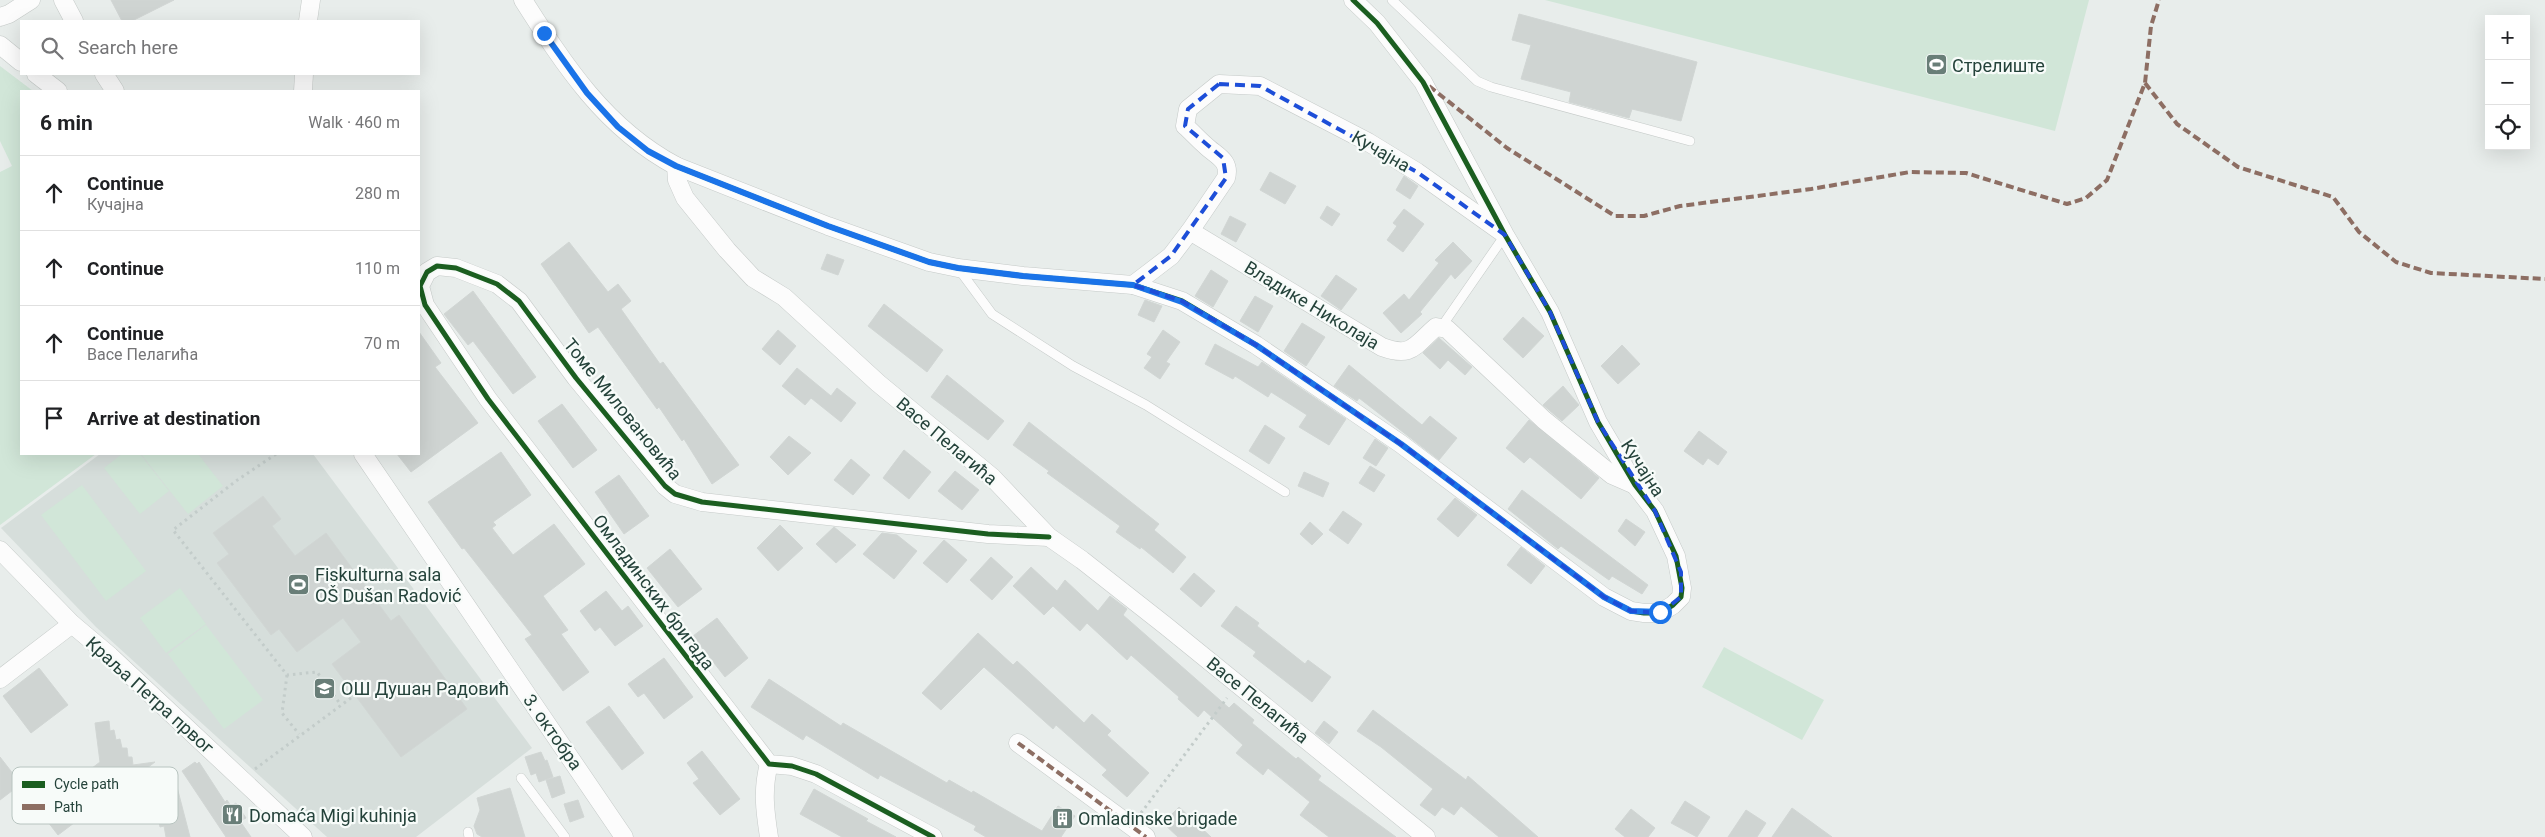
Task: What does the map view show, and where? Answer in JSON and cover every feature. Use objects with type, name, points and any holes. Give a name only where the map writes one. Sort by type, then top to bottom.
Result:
[{"type":"street","points":[[0,17],[9,14],[31,0]]},
{"type":"street","points":[[64,0],[74,20]]},
{"type":"street","points":[[308,20],[310,0]]},
{"type":"street","points":[[523,0],[587,93],[633,139],[648,151],[676,166]]},
{"type":"street","points":[[1353,0],[1377,23],[1423,82],[1505,235]]},
{"type":"street","points":[[0,45],[20,61]]},
{"type":"street","points":[[37,75],[57,90]]},
{"type":"street","points":[[105,75],[115,90]]},
{"type":"street","points":[[303,90],[304,75]]},
{"type":"street","name":"Кучајна","points":[[676,166],[828,226],[929,262],[958,268],[1133,285],[1182,302],[1256,345],[1401,444],[1604,597],[1631,611],[1660,612],[1673,606],[1681,596],[1681,572],[1655,511],[1635,485],[1598,422],[1550,312],[1505,235],[1409,167],[1368,142],[1260,86],[1219,84],[1188,109],[1185,126],[1206,147],[1223,158],[1228,172],[1226,178],[1190,231]]},
{"type":"street","name":"Васе Пелагића","points":[[676,166],[677,180],[685,198],[727,250],[753,278],[784,297],[878,383],[992,477],[1049,537],[1082,560],[1238,684],[1426,837]]},
{"type":"street","points":[[1133,285],[1171,256],[1190,231]]},
{"type":"street","name":"Владике Николаја","points":[[1190,231],[1382,348],[1397,353],[1408,351],[1436,327],[1442,326]]},
{"type":"street","name":"Томе Миловановића","points":[[420,286],[427,272],[437,266],[447,266],[474,274],[497,284],[520,302],[576,378],[665,486],[675,494],[702,502],[771,511],[858,518],[988,534],[1049,537]]},
{"type":"street","name":"Омладинских бригада","points":[[420,286],[425,305],[488,399],[768,764]]},
{"type":"street","points":[[1442,326],[1544,420],[1612,475],[1635,485]]},
{"type":"street","name":"3. октобра","points":[[364,455],[624,837]]},
{"type":"street","name":"Краља Петра првог","points":[[0,550],[72,624],[110,656],[303,837]]},
{"type":"street","points":[[0,679],[72,624]]},
{"type":"street","points":[[1018,743],[1146,837]]},
{"type":"street","points":[[769,837],[763,804],[764,783],[768,764],[792,766],[816,774],[933,837]]},
{"type":"lane","points":[[1392,0],[1477,81],[1491,87],[1690,141]]},
{"type":"lane","points":[[1442,326],[1505,235]]},
{"type":"lane","points":[[958,268],[992,314],[1073,366],[1146,406],[1285,492]]},
{"type":"lane","points":[[521,778],[564,837]]},
{"type":"path","points":[[275,455],[236,481],[173,530],[287,674],[282,712],[299,734]]},
{"type":"path","points":[[287,674],[317,672],[340,705]]},
{"type":"path","points":[[1132,826],[1238,684]]},
{"type":"path","points":[[271,755],[355,695]]},
{"type":"highlighted area","points":[[1219,84],[1260,86],[1417,172],[1505,235],[1550,312],[1598,422],[1655,511],[1676,556],[1681,572],[1681,597],[1660,613],[1631,611],[1604,597],[1401,444],[1256,345],[1182,301],[1133,285],[1171,256],[1226,178],[1223,158],[1185,126],[1188,109]]},
{"type":"shaded area","name":"ОШ Душан Радовић","points":[[99,455],[314,455],[532,748],[416,837],[327,837],[96,627],[1,528]]},
{"type":"green space","name":"Стрелиште","points":[[1545,0],[2089,0],[2055,131]]},
{"type":"green space","points":[[0,66],[32,90],[20,90],[20,455],[95,455],[0,525],[0,172],[12,166],[0,141]]},
{"type":"green space","points":[[121,455],[141,455],[169,491],[140,514],[104,468]]},
{"type":"green space","points":[[142,455],[199,455],[223,486],[188,514]]},
{"type":"green space","points":[[82,485],[146,571],[106,601],[41,515]]},
{"type":"green space","points":[[180,588],[206,624],[166,653],[140,618]]},
{"type":"green space","points":[[206,625],[263,700],[224,729],[168,654]]},
{"type":"green space","points":[[1724,647],[1824,700],[1802,740],[1702,687]]},
{"type":"building","points":[[111,0],[174,0],[134,20],[121,20]]},
{"type":"building","points":[[1519,14],[1697,62],[1681,121],[1632,109],[1629,118],[1569,102],[1571,92],[1521,79],[1531,45],[1512,40]]},
{"type":"building","points":[[1270,172],[1296,186],[1285,204],[1260,190]]},
{"type":"building","points":[[1404,176],[1418,186],[1410,199],[1396,190]]},
{"type":"building","points":[[1327,206],[1340,214],[1332,226],[1320,218]]},
{"type":"building","points":[[1404,209],[1424,224],[1403,252],[1387,240],[1397,226],[1393,223]]},
{"type":"building","points":[[1230,216],[1246,224],[1236,242],[1221,234]]},
{"type":"building","points":[[569,242],[608,292],[618,284],[631,301],[621,309],[660,364],[663,362],[739,465],[712,484],[684,439],[682,441],[659,407],[657,409],[598,327],[589,333],[541,264]]},
{"type":"building","points":[[1453,242],[1472,261],[1455,279],[1451,274],[1420,312],[1422,314],[1401,333],[1383,313],[1404,294],[1409,300],[1439,263],[1435,260]]},
{"type":"building","points":[[827,254],[844,260],[838,275],[821,269]]},
{"type":"building","points":[[1211,270],[1228,281],[1213,307],[1195,296]]},
{"type":"building","points":[[1336,275],[1357,289],[1341,310],[1321,296]]},
{"type":"building","points":[[473,291],[536,377],[513,394],[473,341],[468,345],[444,314]]},
{"type":"building","points":[[1255,296],[1273,306],[1258,332],[1240,321]]},
{"type":"building","points":[[1145,300],[1162,306],[1154,322],[1138,315]]},
{"type":"building","points":[[884,304],[943,350],[927,372],[868,326]]},
{"type":"building","points":[[1523,317],[1544,336],[1523,358],[1503,339]]},
{"type":"building","points":[[1302,323],[1325,337],[1306,366],[1284,351]]},
{"type":"building","points":[[778,330],[796,346],[780,365],[762,349]]},
{"type":"building","points":[[1163,330],[1180,342],[1166,362],[1170,364],[1160,379],[1144,368],[1152,357],[1147,354]]},
{"type":"building","points":[[420,333],[441,363],[435,367],[478,423],[411,472],[398,455],[420,455]]},
{"type":"building","points":[[1439,338],[1472,367],[1465,375],[1448,360],[1440,369],[1423,353]]},
{"type":"building","points":[[1215,344],[1258,367],[1262,362],[1346,419],[1329,445],[1299,427],[1307,415],[1271,392],[1268,397],[1235,376],[1233,379],[1205,364]]},
{"type":"building","points":[[1622,345],[1640,364],[1618,384],[1601,366]]},
{"type":"building","points":[[1349,365],[1422,425],[1430,416],[1457,438],[1439,460],[1359,398],[1357,401],[1334,386]]},
{"type":"building","points":[[797,368],[831,396],[837,388],[856,403],[841,422],[811,398],[805,405],[782,386]]},
{"type":"building","points":[[947,375],[1004,421],[988,440],[931,397]]},
{"type":"building","points":[[1563,386],[1579,405],[1562,421],[1543,405]]},
{"type":"building","points":[[562,404],[597,450],[573,468],[538,421]]},
{"type":"building","points":[[1529,420],[1599,478],[1581,499],[1530,457],[1524,463],[1506,448]]},
{"type":"building","points":[[1029,422],[1159,524],[1154,530],[1186,557],[1173,573],[1141,547],[1140,549],[1116,532],[1120,526],[1047,473],[1049,471],[1013,445]]},
{"type":"building","points":[[1265,425],[1285,438],[1269,464],[1249,451]]},
{"type":"building","points":[[1699,431],[1727,452],[1718,465],[1708,458],[1703,465],[1684,451]]},
{"type":"building","points":[[789,436],[811,453],[788,475],[770,457]]},
{"type":"building","points":[[1375,439],[1388,448],[1376,466],[1363,458]]},
{"type":"building","points":[[904,450],[931,472],[909,499],[883,478]]},
{"type":"building","points":[[501,452],[531,495],[493,522],[496,525],[492,528],[513,555],[554,524],[585,564],[543,596],[568,630],[561,634],[589,672],[563,691],[525,639],[532,635],[464,548],[462,549],[428,502]]},
{"type":"building","points":[[851,459],[870,475],[853,495],[834,480]]},
{"type":"building","points":[[1370,466],[1385,475],[1374,492],[1359,483]]},
{"type":"building","points":[[955,471],[979,490],[962,510],[938,491]]},
{"type":"building","points":[[1304,472],[1329,483],[1323,497],[1298,486]]},
{"type":"building","points":[[619,475],[649,516],[624,534],[595,492]]},
{"type":"building","points":[[1522,490],[1648,585],[1642,594],[1612,576],[1609,580],[1561,546],[1558,549],[1508,509]]},
{"type":"building","points":[[263,496],[281,519],[272,526],[295,556],[326,533],[391,621],[399,615],[467,709],[401,757],[332,664],[361,642],[343,618],[297,652],[279,629],[271,635],[217,563],[229,554],[213,533]]},
{"type":"building","points":[[1455,498],[1477,515],[1458,537],[1437,519]]},
{"type":"building","points":[[1343,511],[1362,524],[1348,544],[1329,530]]},
{"type":"building","points":[[1626,519],[1645,532],[1635,546],[1618,531]]},
{"type":"building","points":[[1310,522],[1323,534],[1312,545],[1300,534]]},
{"type":"building","points":[[780,525],[803,548],[778,571],[757,548]]},
{"type":"building","points":[[834,527],[856,545],[836,563],[816,544]]},
{"type":"building","points":[[882,533],[897,535],[917,551],[894,579],[863,554]]},
{"type":"building","points":[[944,540],[967,560],[947,583],[923,563]]},
{"type":"building","points":[[1521,547],[1545,566],[1531,584],[1507,565]]},
{"type":"building","points":[[670,549],[702,589],[678,607],[647,568]]},
{"type":"building","points":[[991,557],[1013,577],[992,600],[970,580]]},
{"type":"building","points":[[1031,567],[1057,591],[1065,580],[1098,611],[1110,596],[1127,609],[1123,615],[1229,708],[1234,703],[1254,720],[1252,723],[1296,759],[1298,757],[1321,776],[1318,780],[1396,837],[1329,837],[1300,815],[1310,802],[1268,768],[1263,775],[1236,753],[1243,745],[1204,710],[1198,717],[1178,699],[1179,697],[1131,655],[1127,660],[1087,623],[1080,631],[1053,606],[1044,615],[1013,586]]},
{"type":"building","points":[[1194,573],[1215,591],[1201,607],[1180,589]]},
{"type":"building","points":[[606,591],[622,611],[628,606],[643,626],[615,646],[600,627],[595,631],[580,611]]},
{"type":"building","points":[[1236,606],[1259,623],[1257,626],[1305,664],[1308,660],[1331,677],[1312,702],[1253,656],[1256,652],[1221,626]]},
{"type":"building","points":[[717,618],[748,658],[725,677],[693,636]]},
{"type":"building","points":[[978,633],[1013,665],[1017,661],[1084,723],[1092,714],[1111,731],[1107,735],[1149,773],[1127,797],[1102,775],[1107,770],[1056,725],[1053,729],[984,667],[941,710],[922,693]]},
{"type":"building","points":[[664,658],[693,697],[664,719],[644,693],[638,697],[628,684]]},
{"type":"building","points":[[39,668],[68,705],[31,733],[3,696]]},
{"type":"building","points":[[769,679],[841,726],[843,723],[947,783],[949,780],[972,793],[973,791],[1042,831],[1058,806],[1075,816],[1061,837],[986,837],[974,830],[976,826],[880,775],[878,779],[806,735],[803,740],[751,707]]},
{"type":"building","points":[[609,706],[644,753],[622,770],[586,722]]},
{"type":"building","points":[[1373,710],[1466,780],[1468,776],[1538,837],[1499,837],[1461,806],[1454,815],[1442,807],[1435,816],[1420,805],[1433,789],[1381,747],[1357,731]]},
{"type":"building","points":[[109,721],[110,731],[114,730],[116,740],[120,739],[122,748],[127,748],[128,757],[132,757],[133,765],[155,762],[148,767],[93,767],[100,762],[95,723]]},
{"type":"building","points":[[1324,721],[1338,732],[1329,744],[1315,733]]},
{"type":"building","points":[[702,751],[740,799],[720,815],[693,783],[699,779],[687,763]]},
{"type":"building","points":[[541,752],[545,761],[547,760],[553,777],[539,782],[536,773],[531,775],[525,757]]},
{"type":"building","points":[[0,757],[12,772],[12,791],[0,800]]},
{"type":"building","points":[[195,762],[197,764],[199,762],[225,802],[227,800],[231,806],[236,803],[246,818],[240,821],[251,837],[226,837],[182,771]]},
{"type":"building","points":[[560,776],[565,793],[552,798],[546,780]]},
{"type":"building","points":[[510,788],[525,837],[482,837],[477,834],[474,826],[480,810],[477,798]]},
{"type":"building","points":[[814,789],[896,837],[842,837],[800,814]]},
{"type":"building","points":[[178,791],[190,837],[166,837],[164,826],[160,827],[159,824],[178,824]]},
{"type":"building","points":[[578,800],[584,817],[570,822],[564,804]]},
{"type":"building","points":[[1685,801],[1710,817],[1697,837],[1671,823]]},
{"type":"building","points":[[1179,807],[1211,837],[1178,837],[1163,823]]},
{"type":"building","points":[[1792,808],[1832,837],[1772,837]]},
{"type":"building","points":[[1631,809],[1655,828],[1648,837],[1625,837],[1615,829]]},
{"type":"building","points":[[1746,810],[1766,823],[1757,837],[1728,837]]},
{"type":"building","points":[[50,824],[73,824],[58,835]]},
{"type":"marked path","points":[[1429,86],[1507,148],[1615,216],[1644,216],[1680,206],[1811,189],[1910,172],[1966,173],[2067,204],[2086,198],[2107,180],[2145,83],[2151,26],[2159,0]]},
{"type":"marked path","points":[[2145,83],[2177,124],[2238,167],[2333,197],[2359,232],[2396,262],[2431,273],[2545,279]]},
{"type":"marked path","points":[[1018,743],[1146,837]]},
{"type":"cycle path","points":[[676,166],[828,226],[929,262],[958,268],[1023,276],[1133,285],[1182,301],[1256,345],[1401,444],[1604,597],[1631,611],[1660,613],[1673,605],[1681,597],[1682,588],[1676,556],[1655,511],[1635,485],[1598,422],[1550,312],[1505,235],[1423,82],[1377,23],[1353,0]]},
{"type":"cycle path","points":[[933,837],[816,774],[792,766],[769,764],[488,399],[425,305],[420,286],[427,272],[437,266],[456,268],[497,284],[519,301],[576,378],[665,486],[675,494],[702,502],[988,534],[1049,537]]},
{"type":"place","name":"Стрелиште","points":[[1936,65]]},
{"type":"place","name":"Fiskulturna sala OŠ Dušan Radović","points":[[299,584]]},
{"type":"place","name":"ОШ Душан Радовић","points":[[325,688]]},
{"type":"place","name":"Domaća Migi kuhinja","points":[[233,815]]},
{"type":"place","name":"Omladinske brigade","points":[[1062,818]]},
{"type":"route","points":[[544,33],[587,93],[618,127],[648,151],[676,166],[828,226],[929,262],[958,268],[1023,276],[1133,285],[1182,302],[1256,345],[1401,444],[1604,597],[1631,611],[1644,614],[1660,612]]}]
